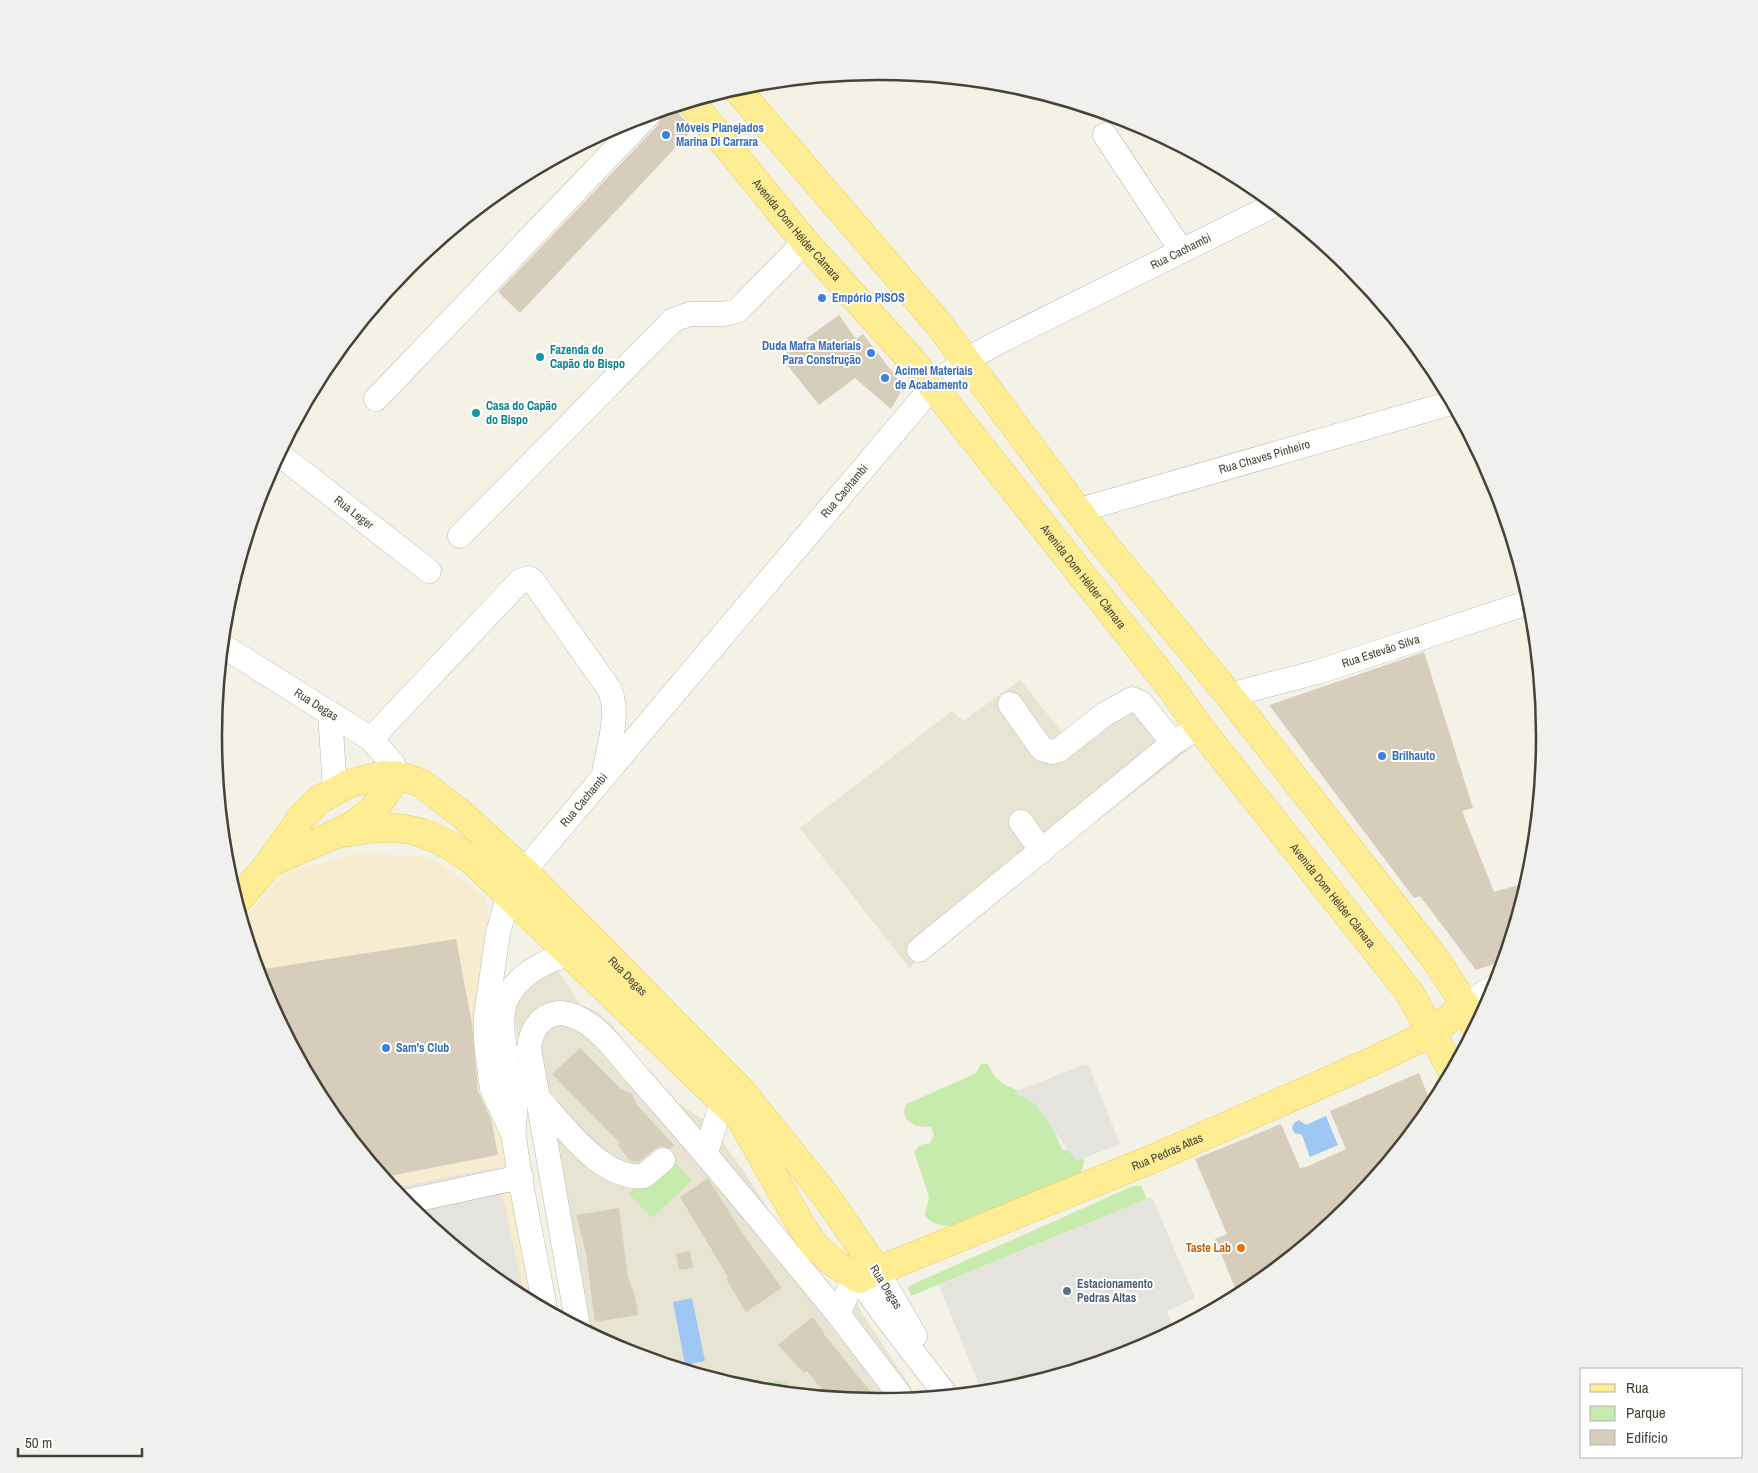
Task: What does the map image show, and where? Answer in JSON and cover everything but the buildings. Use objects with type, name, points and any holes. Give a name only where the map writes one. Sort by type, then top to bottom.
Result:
[{"type":"main road","points":[[742,95],[930,315],[966,360],[993,399],[1080,510],[1097,536],[1229,696],[1436,960],[1470,1016]]},
{"type":"main road","name":"Avenida Dom Hélder Câmara","points":[[695,107],[805,242],[914,363],[1028,505],[1169,685],[1199,727],[1409,992],[1433,1032],[1449,1064]]},
{"type":"main road","points":[[1028,505],[1040,514],[1052,516],[1080,510]]},
{"type":"main road","points":[[242,894],[268,865],[301,818],[319,800],[334,790],[361,779],[382,775],[396,775],[388,791],[372,812],[350,828],[293,851],[268,865]]},
{"type":"main road","name":"Rua Degas","points":[[396,775],[420,783],[436,793],[524,871],[752,1103],[826,1196],[868,1276]]},
{"type":"main road","name":"Rua Degas","points":[[333,835],[386,826],[407,829],[432,836],[451,845],[473,861],[742,1120],[802,1227],[815,1246],[834,1264],[868,1276]]},
{"type":"main road","name":"Rua Pedras Altas","points":[[868,1276],[1182,1146],[1470,1016]]},
{"type":"street","points":[[376,399],[637,127]]},
{"type":"street","points":[[1106,135],[1181,250]]},
{"type":"street","name":"Rua Cachambi","points":[[514,1134],[492,1089],[486,1042],[489,988],[498,933],[509,894],[524,871],[933,386],[966,360],[1267,207]]},
{"type":"street","points":[[460,536],[673,320],[690,314],[723,314],[737,311],[805,242]]},
{"type":"street","name":"Rua Chaves Pinheiro","points":[[1080,510],[1446,405]]},
{"type":"street","name":"Rua Leger","points":[[284,458],[429,571]]},
{"type":"street","points":[[371,739],[520,581],[529,578],[610,690],[614,702],[614,722],[604,776]]},
{"type":"street","name":"Rua Estevão Silva","points":[[1229,696],[1318,672],[1522,605]]},
{"type":"street","name":"Rua Degas","points":[[228,649],[371,739],[393,764],[396,775]]},
{"type":"street","points":[[1143,706],[1169,685]]},
{"type":"street","points":[[1010,704],[1042,749],[1052,752],[1059,750],[1132,699],[1143,706],[1173,743]]},
{"type":"street","points":[[330,713],[334,790]]},
{"type":"street","points":[[919,950],[1173,743],[1199,727]]},
{"type":"street","points":[[1021,822],[1042,851]]},
{"type":"street","points":[[543,1300],[514,1134],[515,1102],[503,1027],[503,1012],[507,999],[514,987],[535,969],[552,959],[570,953]]},
{"type":"street","points":[[577,1319],[530,1048],[531,1034],[535,1027],[551,1015],[565,1013],[577,1017],[599,1034],[704,1150],[838,1314],[898,1393]]},
{"type":"street","points":[[538,1098],[586,1150],[612,1171],[625,1175],[644,1176],[662,1160]]},
{"type":"street","points":[[704,1150],[708,1146],[722,1102]]},
{"type":"street","points":[[414,1200],[521,1177]]},
{"type":"street","points":[[838,1314],[848,1292],[868,1276]]},
{"type":"street","name":"Rua Degas","points":[[868,1276],[882,1312],[943,1390]]},
{"type":"shaded area","points":[[1020,680],[1073,746],[1141,694],[1191,748],[909,968],[800,828],[952,711],[963,721]]},
{"type":"shaded area","points":[[356,853],[429,857],[485,896],[556,1307],[514,1282],[479,1257],[415,1201],[358,1136],[310,1065],[272,988],[257,948],[247,915],[282,874]]},
{"type":"shaded area","points":[[548,969],[558,971],[581,1005],[596,1011],[612,1025],[630,1051],[677,1103],[709,1123],[784,1233],[826,1286],[837,1293],[854,1293],[860,1310],[914,1392],[836,1392],[793,1387],[709,1371],[628,1343],[565,1312],[514,1017],[517,1002],[525,987]]},
{"type":"shaded area","points":[[1086,1064],[1090,1069],[1120,1144],[1076,1161],[1035,1104],[1014,1092]]},
{"type":"shaded area","points":[[496,1168],[523,1287],[479,1257],[446,1230],[401,1186]]},
{"type":"shaded area","name":"Estacionamento Pedras Altas","points":[[1152,1197],[1195,1298],[1167,1311],[1172,1324],[1130,1343],[1049,1371],[979,1385],[939,1285]]},
{"type":"green space","points":[[981,1064],[988,1064],[998,1080],[1028,1095],[1035,1101],[1054,1130],[1062,1149],[1082,1155],[1084,1163],[1079,1176],[1012,1206],[965,1224],[939,1225],[929,1220],[925,1215],[929,1197],[914,1152],[920,1145],[930,1143],[934,1135],[931,1127],[916,1126],[907,1120],[904,1113],[906,1104],[975,1074]]},
{"type":"green space","points":[[669,1156],[692,1180],[652,1218],[629,1194]]},
{"type":"green space","points":[[1133,1186],[1141,1186],[1147,1199],[911,1296],[908,1287],[911,1285]]},
{"type":"green space","points":[[777,1380],[785,1382],[792,1387],[767,1383]]},
{"type":"water","points":[[1326,1116],[1338,1145],[1310,1157],[1302,1135],[1294,1133],[1292,1128],[1294,1123],[1299,1120],[1306,1125]]},
{"type":"water","points":[[692,1298],[705,1361],[685,1363],[673,1302]]},
{"type":"place","name":"Móveis Planejados Marina Di Carrara","points":[[666,135]]},
{"type":"place","name":"Empório PISOS","points":[[822,298]]},
{"type":"place","name":"Duda Mafra Materiais Para Construção","points":[[871,353]]},
{"type":"place","name":"Fazenda do Capão do Bispo","points":[[540,357]]},
{"type":"place","name":"Acimel Materiais de Acabamento","points":[[885,378]]},
{"type":"place","name":"Casa do Capão do Bispo","points":[[476,413]]},
{"type":"place","name":"Brilhauto","points":[[1382,756]]},
{"type":"place","name":"Sam's Club","points":[[386,1048]]},
{"type":"place","name":"Taste Lab","points":[[1241,1248]]},
{"type":"place","name":"Estacionamento Pedras Altas","points":[[1067,1291]]}]
